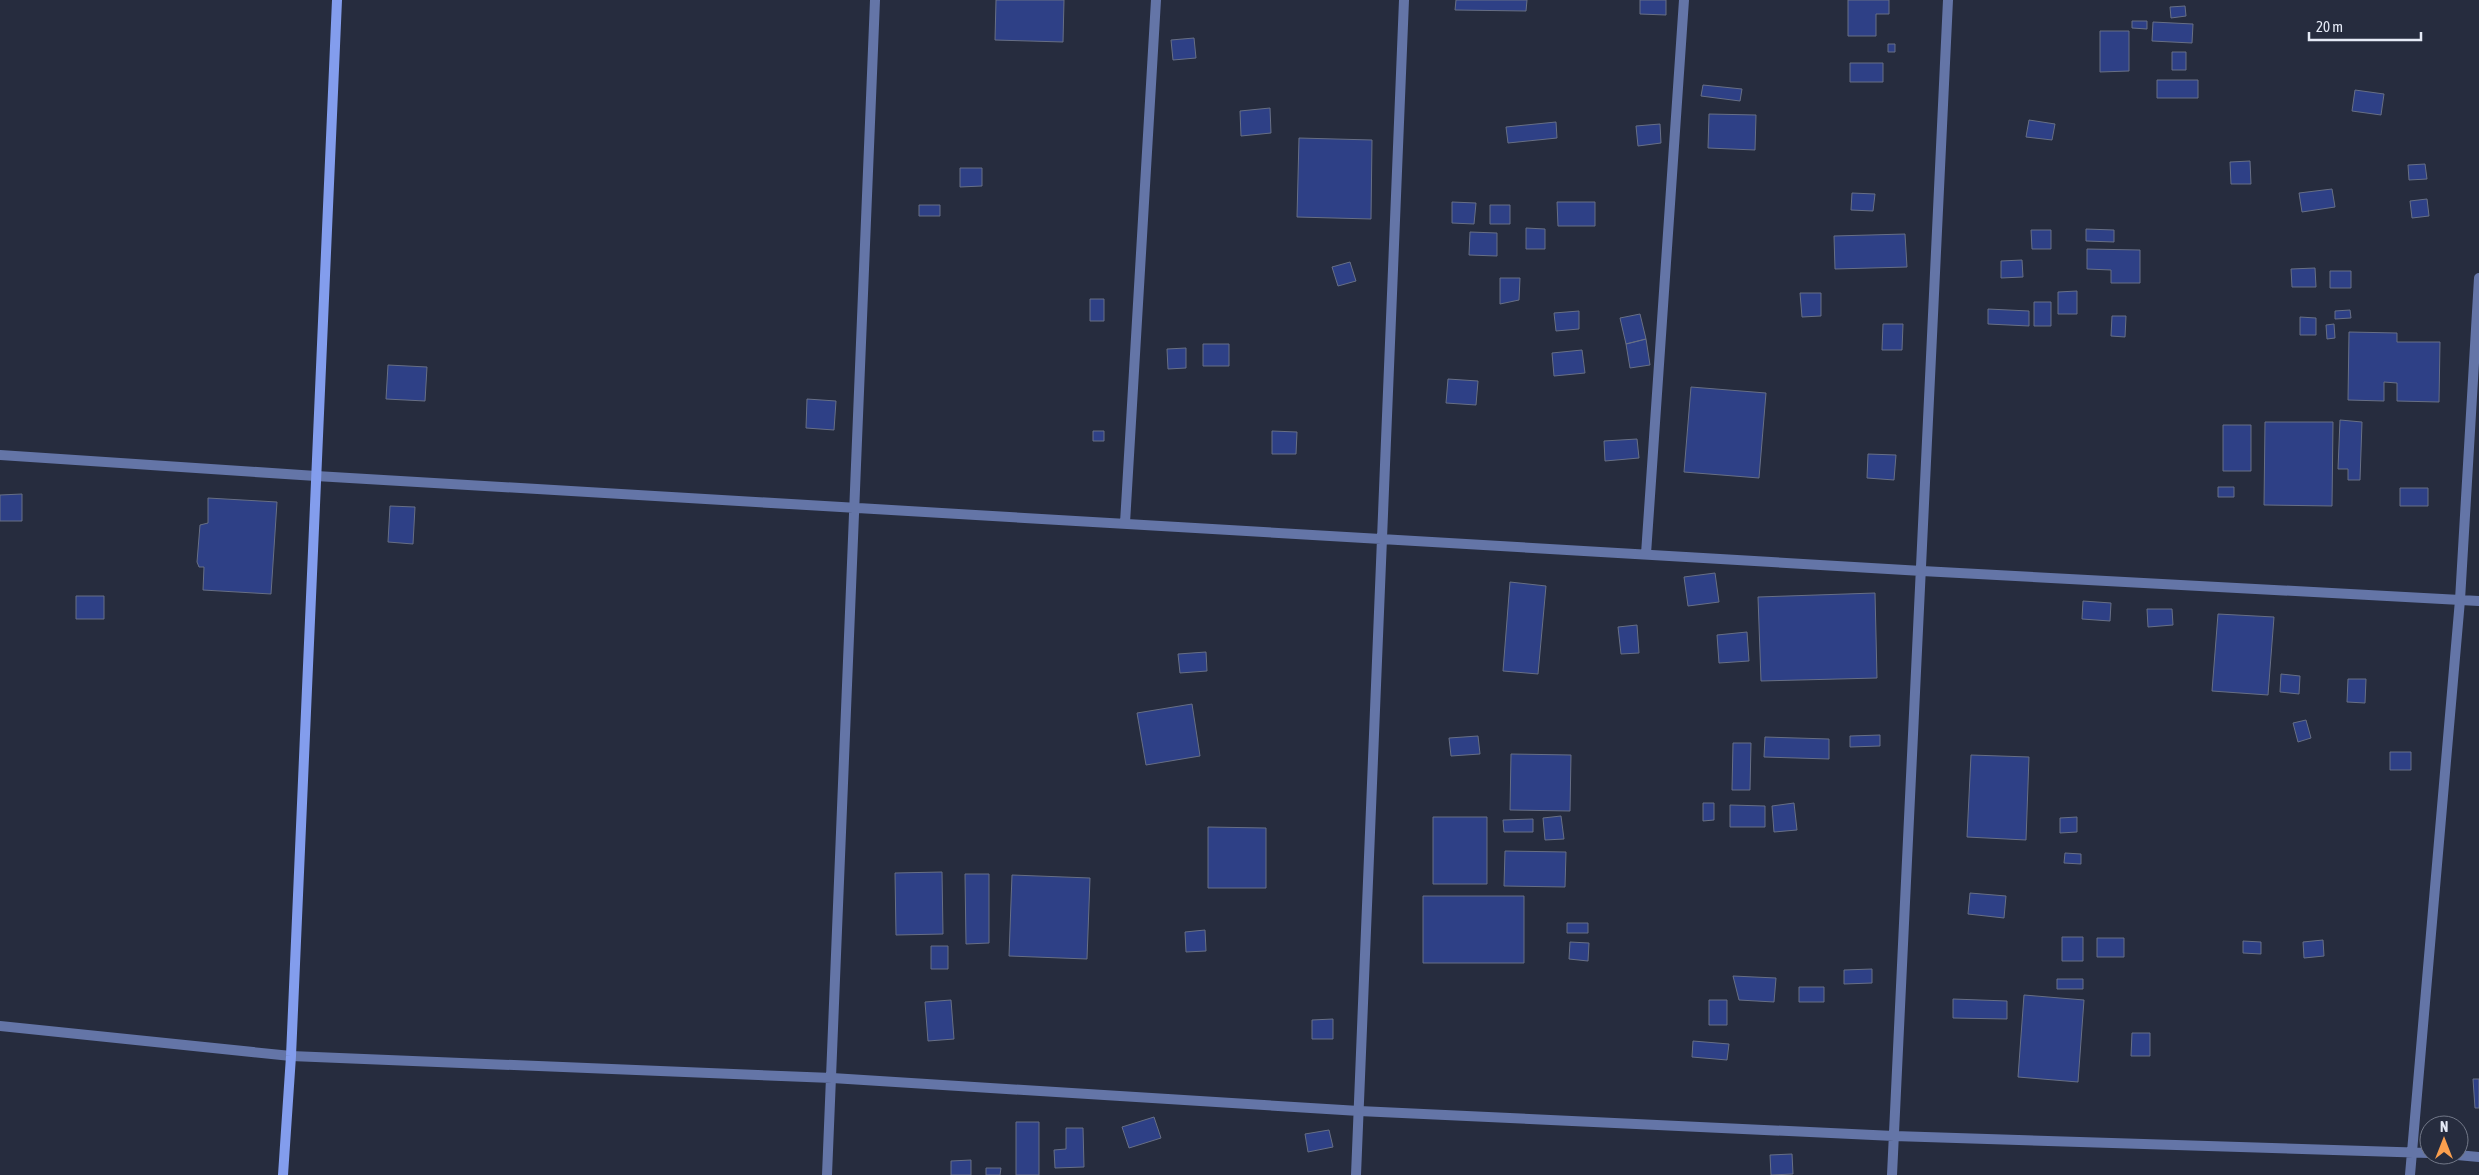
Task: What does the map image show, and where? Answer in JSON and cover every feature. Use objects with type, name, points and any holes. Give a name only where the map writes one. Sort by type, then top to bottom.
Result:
[{"type":"street","points":[[283,1175],[291,1056],[337,0]]},
{"type":"street","points":[[827,1175],[856,506],[875,0]]},
{"type":"street","points":[[1125,523],[1156,0]]},
{"type":"street","points":[[1356,1175],[1404,0]]},
{"type":"street","points":[[1646,554],[1684,0]]},
{"type":"street","points":[[1892,1175],[1948,0]]},
{"type":"street","points":[[2410,1175],[2460,600],[2479,278]]},
{"type":"street","points":[[0,455],[316,476],[856,506],[1922,571],[2479,601]]},
{"type":"street","points":[[0,1026],[291,1056],[832,1078],[1359,1111],[1894,1136],[2419,1152]]},
{"type":"building","points":[[996,0],[1064,0],[1063,42],[995,40]]},
{"type":"building","points":[[1456,0],[1527,0],[1526,11],[1455,10]]},
{"type":"building","points":[[1640,0],[1666,0],[1666,15],[1640,14]]},
{"type":"building","points":[[1848,0],[1889,0],[1889,14],[1876,14],[1876,36],[1848,36]]},
{"type":"building","points":[[2185,6],[2186,16],[2171,18],[2170,7]]},
{"type":"building","points":[[2132,21],[2147,21],[2147,29],[2132,28]]},
{"type":"building","points":[[2153,22],[2193,24],[2192,43],[2152,41]]},
{"type":"building","points":[[2100,31],[2129,31],[2129,71],[2100,72]]},
{"type":"building","points":[[1194,38],[1196,58],[1173,60],[1171,40]]},
{"type":"building","points":[[1888,44],[1895,44],[1895,52],[1888,52]]},
{"type":"building","points":[[2172,52],[2186,52],[2186,70],[2172,70]]},
{"type":"building","points":[[1850,63],[1883,63],[1883,82],[1850,82]]},
{"type":"building","points":[[2157,80],[2198,80],[2198,98],[2157,98]]},
{"type":"building","points":[[1703,85],[1742,89],[1740,101],[1701,96]]},
{"type":"building","points":[[2355,90],[2384,94],[2381,115],[2352,111]]},
{"type":"building","points":[[1270,108],[1271,133],[1241,136],[1240,111]]},
{"type":"building","points":[[1709,114],[1756,115],[1755,150],[1708,148]]},
{"type":"building","points":[[2029,120],[2055,124],[2052,140],[2026,137]]},
{"type":"building","points":[[1556,122],[1557,138],[1508,143],[1506,127]]},
{"type":"building","points":[[1660,124],[1661,143],[1638,146],[1636,126]]},
{"type":"building","points":[[1299,138],[1372,140],[1371,219],[1297,217]]},
{"type":"building","points":[[2250,161],[2251,184],[2231,184],[2230,162]]},
{"type":"building","points":[[2425,164],[2427,179],[2409,180],[2408,165]]},
{"type":"building","points":[[960,168],[982,168],[982,186],[960,187]]},
{"type":"building","points":[[2332,189],[2335,207],[2302,212],[2299,193]]},
{"type":"building","points":[[1852,193],[1875,194],[1873,211],[1851,210]]},
{"type":"building","points":[[2427,199],[2429,216],[2412,218],[2410,201]]},
{"type":"building","points":[[1452,202],[1476,203],[1474,224],[1452,223]]},
{"type":"building","points":[[1557,202],[1595,202],[1595,226],[1558,226]]},
{"type":"building","points":[[919,205],[940,205],[940,216],[919,216]]},
{"type":"building","points":[[1490,205],[1510,205],[1510,224],[1490,224]]},
{"type":"building","points":[[1526,228],[1545,229],[1545,249],[1526,249]]},
{"type":"building","points":[[2086,229],[2114,230],[2114,242],[2086,241]]},
{"type":"building","points":[[2031,230],[2051,230],[2051,249],[2032,249]]},
{"type":"building","points":[[1470,232],[1497,233],[1497,256],[1469,255]]},
{"type":"building","points":[[1905,234],[1907,267],[1835,269],[1834,236]]},
{"type":"building","points":[[2087,249],[2140,250],[2140,283],[2111,283],[2111,270],[2087,269]]},
{"type":"building","points":[[2022,260],[2023,277],[2001,278],[2001,261]]},
{"type":"building","points":[[1350,262],[1356,281],[1338,286],[1332,267]]},
{"type":"building","points":[[2315,268],[2316,287],[2292,287],[2291,269]]},
{"type":"building","points":[[2330,271],[2351,271],[2351,288],[2330,288]]},
{"type":"building","points":[[1500,278],[1520,278],[1519,300],[1500,304]]},
{"type":"building","points":[[2077,291],[2077,314],[2058,314],[2058,292]]},
{"type":"building","points":[[1800,293],[1821,293],[1821,316],[1802,317]]},
{"type":"building","points":[[1090,299],[1104,299],[1104,321],[1090,321]]},
{"type":"building","points":[[2034,302],[2051,302],[2051,326],[2034,326]]},
{"type":"building","points":[[1988,309],[2029,311],[2029,326],[1988,324]]},
{"type":"building","points":[[2350,310],[2351,318],[2335,319],[2335,311]]},
{"type":"building","points":[[1579,311],[1579,329],[1556,331],[1554,313]]},
{"type":"building","points":[[1640,314],[1646,339],[1626,344],[1620,318]]},
{"type":"building","points":[[2112,316],[2126,316],[2125,337],[2111,336]]},
{"type":"building","points":[[2300,317],[2316,318],[2316,335],[2300,335]]},
{"type":"building","points":[[1883,324],[1903,324],[1902,350],[1882,350]]},
{"type":"building","points":[[2334,324],[2335,338],[2327,339],[2326,325]]},
{"type":"building","points":[[2349,332],[2397,333],[2397,342],[2440,342],[2439,402],[2397,401],[2397,383],[2384,382],[2384,401],[2348,400]]},
{"type":"building","points":[[1646,339],[1650,365],[1630,368],[1626,344]]},
{"type":"building","points":[[1203,344],[1229,344],[1229,366],[1203,366]]},
{"type":"building","points":[[1186,348],[1186,368],[1168,369],[1167,349]]},
{"type":"building","points":[[1582,350],[1585,373],[1554,376],[1552,353]]},
{"type":"building","points":[[388,365],[427,367],[425,401],[386,399]]},
{"type":"building","points":[[1448,379],[1478,381],[1476,405],[1446,403]]},
{"type":"building","points":[[1691,387],[1766,393],[1759,478],[1684,472]]},
{"type":"building","points":[[807,399],[836,401],[834,430],[806,428]]},
{"type":"building","points":[[2340,420],[2362,422],[2360,480],[2348,480],[2348,469],[2338,469]]},
{"type":"building","points":[[2265,422],[2333,422],[2332,506],[2264,505]]},
{"type":"building","points":[[2223,425],[2251,425],[2251,471],[2223,471]]},
{"type":"building","points":[[1093,431],[1104,431],[1104,441],[1093,441]]},
{"type":"building","points":[[1272,431],[1297,432],[1296,454],[1272,454]]},
{"type":"building","points":[[1637,439],[1639,458],[1605,461],[1604,441]]},
{"type":"building","points":[[1868,454],[1896,455],[1894,480],[1867,478]]},
{"type":"building","points":[[2218,487],[2234,487],[2234,497],[2218,497]]},
{"type":"building","points":[[2400,488],[2428,488],[2428,506],[2400,506]]},
{"type":"building","points":[[22,494],[22,521],[0,521],[0,495]]},
{"type":"building","points":[[208,498],[277,502],[271,594],[203,590],[204,567],[199,567],[197,562],[200,525],[208,523]]},
{"type":"building","points":[[390,506],[415,507],[413,544],[388,542]]},
{"type":"building","points":[[1715,573],[1719,602],[1688,606],[1684,577]]},
{"type":"building","points":[[1510,582],[1546,586],[1538,674],[1503,671]]},
{"type":"building","points":[[1875,593],[1877,678],[1761,681],[1758,597]]},
{"type":"building","points":[[76,596],[104,596],[104,619],[76,619]]},
{"type":"building","points":[[2083,601],[2111,603],[2110,621],[2082,619]]},
{"type":"building","points":[[2147,609],[2172,609],[2173,625],[2148,627]]},
{"type":"building","points":[[2218,614],[2274,617],[2268,695],[2212,691]]},
{"type":"building","points":[[1637,625],[1639,653],[1621,654],[1618,627]]},
{"type":"building","points":[[1747,632],[1749,661],[1719,663],[1717,635]]},
{"type":"building","points":[[1206,652],[1207,671],[1180,673],[1178,654]]},
{"type":"building","points":[[2281,674],[2300,676],[2299,694],[2280,692]]},
{"type":"building","points":[[2348,679],[2366,679],[2365,703],[2347,702]]},
{"type":"building","points":[[1192,704],[1200,756],[1146,765],[1137,713]]},
{"type":"building","points":[[2306,720],[2311,738],[2298,742],[2293,723]]},
{"type":"building","points":[[1880,735],[1880,746],[1850,747],[1850,736]]},
{"type":"building","points":[[1478,736],[1480,754],[1451,756],[1449,738]]},
{"type":"building","points":[[1765,737],[1829,739],[1829,759],[1764,757]]},
{"type":"building","points":[[1733,743],[1751,743],[1750,790],[1732,790]]},
{"type":"building","points":[[2390,752],[2411,752],[2411,770],[2390,770]]},
{"type":"building","points":[[1511,754],[1571,755],[1570,811],[1510,810]]},
{"type":"building","points":[[1971,755],[2029,757],[2026,840],[1967,837]]},
{"type":"building","points":[[1703,803],[1714,803],[1714,820],[1703,821]]},
{"type":"building","points":[[1794,803],[1797,830],[1774,832],[1772,806]]},
{"type":"building","points":[[1730,805],[1765,806],[1765,827],[1730,827]]},
{"type":"building","points":[[1561,816],[1564,839],[1545,840],[1543,818]]},
{"type":"building","points":[[1433,817],[1487,817],[1487,884],[1433,884]]},
{"type":"building","points":[[2077,817],[2077,832],[2060,833],[2060,818]]},
{"type":"building","points":[[1533,819],[1533,832],[1504,832],[1503,820]]},
{"type":"building","points":[[1208,827],[1266,828],[1266,888],[1208,888]]},
{"type":"building","points":[[1505,851],[1566,852],[1565,887],[1504,886]]},
{"type":"building","points":[[2065,853],[2081,854],[2081,864],[2064,863]]},
{"type":"building","points":[[942,872],[943,934],[896,935],[895,873]]},
{"type":"building","points":[[965,874],[989,874],[989,943],[966,944]]},
{"type":"building","points":[[1012,875],[1090,878],[1087,959],[1009,956]]},
{"type":"building","points":[[1970,893],[2006,896],[2004,918],[1968,914]]},
{"type":"building","points":[[1423,896],[1524,896],[1524,963],[1423,963]]},
{"type":"building","points":[[1567,923],[1588,923],[1588,933],[1567,933]]},
{"type":"building","points":[[1205,930],[1206,951],[1186,952],[1185,932]]},
{"type":"building","points":[[2062,937],[2083,937],[2083,961],[2062,961]]},
{"type":"building","points":[[2097,938],[2124,938],[2124,957],[2097,957]]},
{"type":"building","points":[[2323,940],[2324,956],[2304,958],[2303,942]]},
{"type":"building","points":[[2243,941],[2261,942],[2261,954],[2243,953]]},
{"type":"building","points":[[1570,942],[1589,943],[1588,961],[1569,959]]},
{"type":"building","points":[[931,946],[948,946],[948,969],[931,969]]},
{"type":"building","points":[[1872,969],[1872,983],[1844,984],[1844,970]]},
{"type":"building","points":[[1733,976],[1776,978],[1774,1002],[1739,1000]]},
{"type":"building","points":[[2057,979],[2083,979],[2083,989],[2057,989]]},
{"type":"building","points":[[1799,987],[1824,987],[1824,1002],[1799,1002]]},
{"type":"building","points":[[2024,995],[2084,1000],[2078,1082],[2018,1077]]},
{"type":"building","points":[[1953,999],[2007,1001],[2007,1019],[1953,1018]]},
{"type":"building","points":[[951,1000],[954,1039],[928,1041],[925,1002]]},
{"type":"building","points":[[1709,1000],[1727,1000],[1727,1025],[1709,1025]]},
{"type":"building","points":[[1333,1019],[1333,1039],[1312,1039],[1312,1020]]},
{"type":"building","points":[[2132,1033],[2150,1033],[2150,1056],[2131,1056]]},
{"type":"building","points":[[1693,1041],[1729,1044],[1727,1060],[1692,1057]]},
{"type":"building","points":[[2473,1079],[2479,1079],[2479,1108],[2475,1108]]},
{"type":"building","points":[[1154,1117],[1161,1138],[1129,1148],[1122,1127]]},
{"type":"building","points":[[1016,1122],[1039,1122],[1039,1175],[1016,1175]]},
{"type":"building","points":[[1066,1128],[1083,1128],[1084,1167],[1055,1168],[1054,1150],[1066,1149]]},
{"type":"building","points":[[1329,1130],[1333,1147],[1308,1152],[1305,1134]]},
{"type":"building","points":[[1792,1154],[1793,1174],[1771,1175],[1770,1155]]},
{"type":"building","points":[[971,1160],[971,1175],[951,1175],[951,1161]]},
{"type":"building","points":[[986,1168],[1001,1168],[1000,1175],[986,1175]]}]
